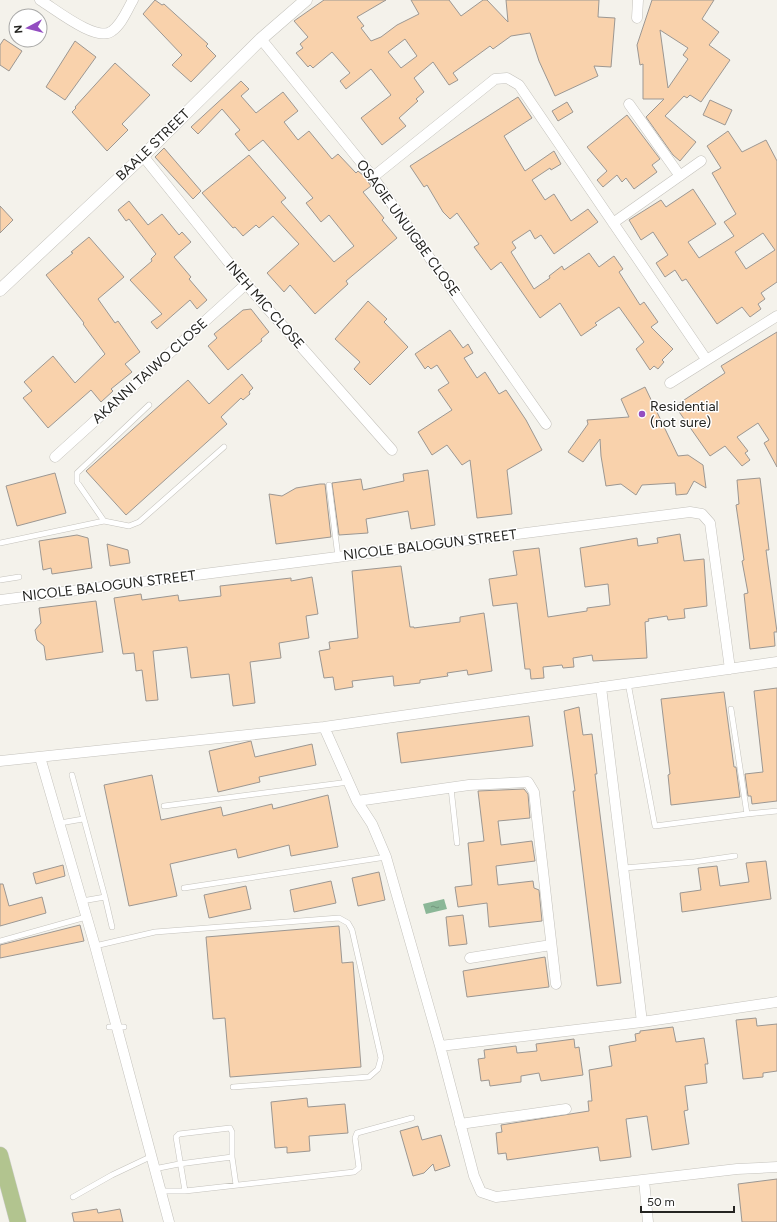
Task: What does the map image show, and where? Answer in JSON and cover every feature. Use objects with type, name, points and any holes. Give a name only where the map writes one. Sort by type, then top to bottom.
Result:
[{"type":"highway","points":[[0,1155],[18,1222]]},
{"type":"street","points":[[40,0],[92,32],[102,35],[111,32],[120,23],[133,0]]},
{"type":"street","name":"BAALE STREET","points":[[0,290],[143,156],[261,39],[306,0]]},
{"type":"street","points":[[636,18],[638,0]]},
{"type":"street","name":"OSAGIE UNUIGBE CLOSE","points":[[261,39],[373,177],[546,424]]},
{"type":"street","points":[[373,177],[495,79],[506,78],[519,85],[706,359]]},
{"type":"street","points":[[629,104],[680,176]]},
{"type":"street","name":"INEH MIC CLOSE","points":[[143,156],[246,284],[392,450]]},
{"type":"street","points":[[613,223],[701,161]]},
{"type":"street","name":"AKANNI TAIWO CLOSE","points":[[55,458],[246,284]]},
{"type":"street","points":[[670,383],[706,359],[777,316]]},
{"type":"street","name":"NICOLE BALOGUN STREET","points":[[0,600],[690,512],[702,514],[710,523],[730,669]]},
{"type":"street","points":[[0,761],[324,726],[777,662]]},
{"type":"street","points":[[601,687],[642,1022]]},
{"type":"street","points":[[324,726],[357,800],[372,824],[386,857],[440,1046],[474,1176],[481,1192],[496,1196],[737,1169],[777,1167]]},
{"type":"street","points":[[40,757],[133,1081],[150,1157],[169,1222]]},
{"type":"street","points":[[357,800],[503,782],[528,782],[534,792],[556,984]]},
{"type":"street","points":[[470,958],[552,945]]},
{"type":"street","points":[[440,1046],[642,1022],[777,1002]]},
{"type":"street","points":[[460,1124],[566,1109]]},
{"type":"street","points":[[644,1180],[648,1222]]},
{"type":"lane","points":[[104,520],[77,482],[77,473],[149,406]]},
{"type":"lane","points":[[0,543],[104,520],[129,526],[139,522],[224,448]]},
{"type":"lane","points":[[329,485],[338,557]]},
{"type":"lane","points":[[0,580],[20,577]]},
{"type":"lane","points":[[628,683],[654,825],[777,811]]},
{"type":"lane","points":[[731,709],[746,814]]},
{"type":"lane","points":[[72,775],[112,927]]},
{"type":"lane","points":[[164,806],[349,782]]},
{"type":"lane","points":[[451,788],[457,843]]},
{"type":"lane","points":[[60,823],[83,819]]},
{"type":"lane","points":[[624,868],[694,862],[735,856]]},
{"type":"lane","points":[[184,888],[386,857]]},
{"type":"lane","points":[[82,900],[105,897]]},
{"type":"lane","points":[[0,940],[86,917]]},
{"type":"lane","points":[[95,946],[155,932],[339,918],[348,922],[352,930],[381,1058],[378,1069],[369,1077],[233,1087]]},
{"type":"lane","points":[[160,1191],[184,1191],[354,1172],[359,1168],[355,1138],[357,1133],[412,1118]]},
{"type":"lane","points":[[184,1191],[176,1137],[179,1134],[222,1128],[230,1128],[232,1132],[232,1157],[236,1185]]},
{"type":"lane","points":[[73,1197],[112,1175],[150,1157]]},
{"type":"lane","points":[[154,1169],[232,1157]]},
{"type":"water","points":[[444,899],[447,909],[426,914],[423,904]]},
{"type":"building","points":[[155,0],[162,5],[164,4],[208,44],[206,46],[216,56],[191,82],[172,65],[182,55],[143,14]]},
{"type":"building","points":[[324,0],[386,0],[357,17],[364,26],[361,28],[371,41],[381,37],[397,25],[419,14],[411,0],[449,0],[461,16],[483,0],[487,0],[508,22],[506,0],[599,0],[598,17],[615,18],[611,67],[594,66],[598,76],[555,96],[539,61],[530,33],[511,36],[493,49],[490,46],[453,73],[458,80],[449,85],[433,62],[414,78],[424,92],[416,99],[418,101],[399,118],[406,126],[382,145],[361,118],[391,95],[371,69],[346,89],[340,81],[350,73],[332,52],[313,68],[310,65],[308,67],[296,53],[303,48],[300,44],[308,37],[294,21]],"holes":[[[405,39],[417,56],[401,68],[388,52]]]},
{"type":"building","points":[[652,0],[714,0],[702,19],[719,32],[709,45],[730,60],[701,102],[690,95],[687,98],[684,96],[665,116],[696,142],[680,161],[673,155],[646,117],[664,99],[643,99],[643,64],[640,65],[637,45]],"holes":[[[660,30],[688,48],[683,55],[688,59],[668,88]]]},
{"type":"building","points":[[4,39],[8,42],[8,48],[18,48],[22,51],[9,71],[0,65],[0,45]]},
{"type":"building","points":[[75,41],[96,57],[65,100],[46,87]]},
{"type":"building","points":[[115,63],[150,95],[122,124],[128,130],[107,151],[72,112]]},
{"type":"building","points":[[241,81],[249,89],[241,96],[256,113],[283,92],[298,111],[284,122],[298,140],[309,131],[332,159],[338,154],[356,173],[358,171],[364,176],[371,186],[363,192],[384,218],[382,220],[397,238],[346,281],[348,284],[315,314],[290,285],[284,292],[267,273],[299,244],[273,216],[259,228],[256,225],[243,236],[235,227],[233,228],[202,193],[249,155],[286,198],[281,202],[334,262],[354,246],[329,215],[321,222],[306,203],[313,198],[263,140],[249,151],[235,134],[240,130],[222,109],[198,134],[191,127]]},
{"type":"building","points":[[518,97],[532,118],[504,136],[525,171],[554,151],[561,164],[551,170],[550,168],[532,180],[545,200],[554,194],[571,221],[588,209],[598,222],[554,254],[541,235],[535,239],[530,230],[512,242],[516,248],[511,252],[534,289],[550,278],[549,276],[562,266],[564,270],[589,253],[599,267],[614,256],[623,269],[619,272],[640,305],[644,302],[658,322],[651,327],[673,349],[662,360],[664,362],[658,369],[654,366],[650,370],[636,349],[644,342],[619,307],[595,323],[597,325],[581,336],[560,303],[540,318],[501,262],[491,270],[474,247],[479,244],[457,213],[450,219],[443,212],[427,185],[424,187],[410,166]]},
{"type":"building","points":[[710,100],[732,110],[725,125],[703,115]]},
{"type":"building","points":[[567,102],[573,112],[558,121],[552,111]]},
{"type":"building","points":[[627,115],[660,159],[652,165],[657,172],[634,189],[626,178],[622,182],[617,175],[603,187],[597,180],[607,171],[587,147]]},
{"type":"building","points":[[728,131],[742,152],[766,140],[777,161],[777,282],[761,293],[765,299],[758,304],[761,309],[750,317],[742,307],[717,324],[686,279],[682,281],[675,270],[665,277],[656,263],[668,255],[653,232],[641,240],[629,220],[661,200],[666,207],[693,189],[716,224],[688,242],[699,258],[734,236],[724,222],[736,214],[712,173],[721,168],[707,146]],"holes":[[[763,233],[775,250],[746,269],[735,252]]]},
{"type":"building","points":[[164,148],[201,191],[193,199],[155,157]]},
{"type":"building","points":[[129,201],[148,225],[162,214],[179,235],[182,232],[191,242],[174,257],[191,277],[189,279],[207,300],[197,309],[190,300],[157,329],[151,322],[162,314],[130,280],[152,261],[151,259],[156,254],[129,219],[126,221],[118,210]]},
{"type":"building","points":[[0,206],[13,220],[0,233]]},
{"type":"building","points":[[89,237],[124,277],[98,299],[115,323],[118,321],[140,352],[125,364],[132,372],[111,389],[113,391],[101,402],[91,390],[48,428],[23,398],[32,391],[24,382],[53,356],[75,383],[105,354],[83,324],[84,323],[46,275],[73,253],[71,252]]},
{"type":"building","points":[[368,301],[387,319],[384,322],[408,347],[370,385],[354,369],[360,362],[335,339]]},
{"type":"building","points":[[251,309],[269,332],[261,339],[262,341],[228,370],[208,346],[217,338],[214,334],[243,310]]},
{"type":"building","points":[[450,330],[463,348],[468,344],[473,353],[464,358],[477,378],[485,372],[499,394],[506,390],[526,420],[542,450],[507,470],[512,514],[477,518],[470,460],[462,465],[447,445],[432,455],[418,432],[452,410],[438,390],[449,383],[437,365],[431,369],[428,366],[425,369],[415,354]]},
{"type":"building","points":[[777,332],[777,467],[764,443],[769,440],[758,423],[737,437],[748,451],[745,453],[750,460],[742,466],[725,446],[710,456],[675,406],[725,373],[721,366]]},
{"type":"building","points":[[242,374],[253,388],[249,392],[250,394],[243,400],[241,398],[221,417],[227,424],[126,515],[86,471],[188,380],[209,404]]},
{"type":"building","points":[[645,387],[678,456],[688,455],[703,465],[706,488],[694,481],[687,494],[676,495],[675,483],[642,485],[636,495],[621,484],[606,486],[600,439],[583,462],[568,452],[588,424],[587,420],[629,417],[621,399]]},
{"type":"building","points":[[428,470],[435,525],[411,529],[408,511],[366,519],[368,533],[339,535],[332,483],[361,479],[363,490],[404,481],[403,474]]},
{"type":"building","points":[[55,473],[66,513],[17,526],[6,486]]},
{"type":"building","points":[[760,478],[769,550],[766,550],[777,632],[774,632],[775,646],[750,649],[744,594],[748,593],[742,561],[744,560],[736,505],[739,504],[737,480]]},
{"type":"building","points":[[325,484],[331,537],[276,544],[269,494],[282,496],[296,488]]},
{"type":"building","points":[[680,534],[684,561],[704,559],[707,606],[684,609],[685,618],[668,620],[667,616],[648,619],[649,621],[645,622],[647,658],[593,661],[592,655],[573,658],[574,667],[563,668],[562,665],[543,667],[544,678],[531,679],[530,669],[525,669],[517,603],[493,606],[489,579],[517,575],[513,551],[539,548],[548,617],[587,611],[587,608],[610,605],[608,584],[585,587],[580,548],[637,538],[638,546],[658,543],[657,538]]},
{"type":"building","points":[[77,535],[88,538],[92,568],[52,574],[51,568],[43,570],[39,541]]},
{"type":"building","points":[[107,544],[128,550],[130,563],[110,566]]},
{"type":"building","points":[[401,566],[410,627],[414,628],[460,622],[460,617],[484,613],[492,671],[468,675],[467,670],[447,673],[448,676],[420,680],[420,683],[394,686],[393,676],[352,681],[353,687],[335,690],[333,677],[324,678],[319,651],[330,649],[329,642],[358,638],[352,571]]},
{"type":"building","points":[[312,577],[318,614],[306,616],[309,638],[279,643],[281,658],[250,662],[255,703],[233,706],[229,674],[191,678],[187,647],[153,651],[158,700],[146,701],[142,670],[136,671],[134,653],[123,654],[114,598],[141,594],[142,600],[178,595],[179,601],[221,596],[220,586],[291,578],[291,581]]},
{"type":"building","points":[[96,601],[103,652],[46,660],[44,646],[37,640],[35,630],[41,623],[39,608]]},
{"type":"building","points":[[777,688],[777,801],[752,804],[751,796],[748,796],[745,774],[763,772],[754,691]]},
{"type":"building","points":[[724,692],[734,767],[736,767],[740,797],[671,805],[668,775],[670,774],[661,699]]},
{"type":"building","points":[[579,707],[583,735],[592,734],[597,774],[595,774],[621,983],[597,986],[573,791],[575,791],[564,711]]},
{"type":"building","points":[[529,716],[533,746],[401,763],[397,733]]},
{"type":"building","points":[[251,741],[255,757],[312,744],[316,765],[259,777],[260,782],[218,792],[209,751]]},
{"type":"building","points":[[152,775],[161,820],[221,807],[223,816],[272,804],[273,809],[328,795],[338,847],[291,856],[289,845],[238,858],[236,849],[170,864],[177,896],[129,906],[104,785]]},
{"type":"building","points":[[524,789],[528,794],[530,818],[498,821],[501,845],[532,841],[535,861],[496,866],[498,885],[533,881],[534,888],[539,890],[542,921],[489,927],[487,903],[458,907],[455,887],[472,885],[468,843],[484,841],[478,791]]},
{"type":"building","points":[[766,861],[771,899],[682,912],[680,893],[701,890],[698,868],[717,866],[720,886],[749,882],[746,863]]},
{"type":"building","points":[[63,865],[65,876],[36,884],[33,873]]},
{"type":"building","points":[[379,872],[385,900],[358,906],[352,878]]},
{"type":"building","points":[[331,881],[336,903],[294,912],[290,890]]},
{"type":"building","points":[[0,884],[3,884],[9,906],[42,897],[46,913],[0,926]]},
{"type":"building","points":[[246,886],[251,909],[209,918],[204,895]]},
{"type":"building","points":[[463,915],[467,944],[449,946],[446,917]]},
{"type":"building","points":[[80,925],[84,941],[0,958],[0,945]]},
{"type":"building","points":[[339,926],[342,963],[353,962],[361,1067],[230,1077],[225,1018],[213,1019],[206,937]]},
{"type":"building","points":[[545,957],[549,987],[467,997],[463,971]]},
{"type":"building","points":[[756,1018],[757,1026],[777,1024],[777,1071],[763,1073],[763,1077],[743,1079],[736,1020]]},
{"type":"building","points":[[673,1027],[676,1042],[704,1038],[708,1064],[705,1064],[707,1083],[685,1086],[688,1110],[684,1111],[689,1144],[652,1150],[647,1116],[626,1119],[631,1157],[600,1161],[598,1147],[507,1160],[506,1153],[498,1154],[496,1133],[502,1132],[501,1125],[589,1111],[588,1101],[592,1101],[589,1070],[612,1066],[609,1046],[636,1041],[635,1034],[640,1033],[640,1031]]},
{"type":"building","points":[[574,1039],[575,1048],[579,1047],[583,1075],[541,1081],[539,1073],[521,1076],[521,1082],[490,1086],[489,1080],[481,1081],[478,1059],[485,1058],[484,1050],[516,1046],[517,1053],[537,1051],[536,1044]]},
{"type":"building","points":[[307,1098],[308,1107],[345,1104],[348,1133],[309,1136],[310,1151],[287,1153],[287,1147],[275,1148],[271,1102]]},
{"type":"building","points":[[418,1126],[422,1140],[441,1135],[450,1166],[435,1171],[433,1164],[424,1173],[413,1176],[400,1131]]},
{"type":"building","points":[[777,1179],[777,1222],[742,1222],[738,1184]]},
{"type":"building","points":[[97,1209],[98,1213],[120,1209],[123,1222],[74,1222],[72,1213]]},
{"type":"place","name":"Residential (not sure)","points":[[642,414]]}]
